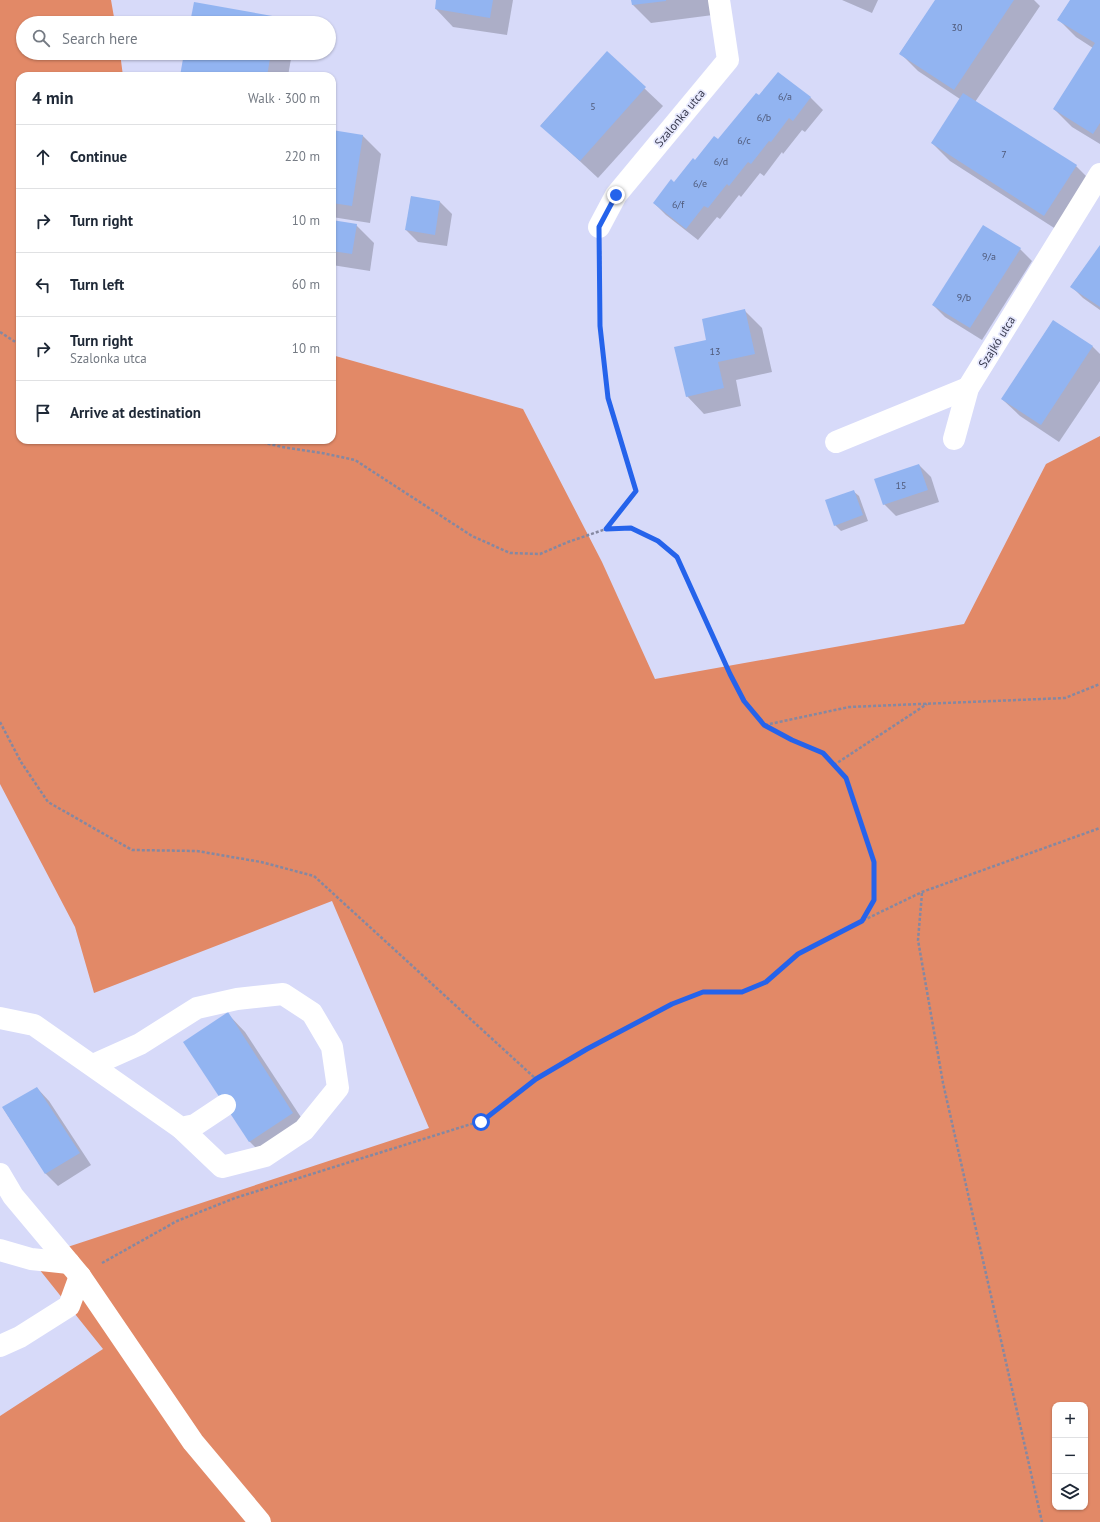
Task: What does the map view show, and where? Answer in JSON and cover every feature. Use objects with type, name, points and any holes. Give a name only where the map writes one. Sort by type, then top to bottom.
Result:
[{"type":"street","name":"Szalonka utca","points":[[599,227],[616,195],[728,60],[718,0]]},
{"type":"street","name":"Szajkó utca","points":[[954,439],[968,388],[1100,174]]},
{"type":"street","points":[[836,442],[968,388]]},
{"type":"street","points":[[0,1018],[34,1025],[181,1128],[222,1168],[265,1156],[304,1130],[338,1088],[332,1047],[312,1013],[283,994],[237,999],[197,1008],[140,1044],[92,1065]]},
{"type":"street","points":[[181,1128],[195,1125],[225,1105]]},
{"type":"street","points":[[0,1174],[13,1196],[74,1269],[193,1442],[260,1522]]},
{"type":"street","points":[[0,1250],[74,1269]]},
{"type":"street","points":[[0,1346],[20,1337],[69,1306],[74,1269]]},
{"type":"path","points":[[599,227],[600,326],[608,398],[636,491],[606,529]]},
{"type":"path","points":[[0,332],[16,342]]},
{"type":"path","points":[[273,444],[355,460],[472,536],[510,553],[540,554],[568,542],[606,529],[631,528],[658,541],[677,557],[730,674],[744,701],[764,725],[792,740],[823,753],[846,778],[874,862],[874,900],[862,921]]},
{"type":"path","points":[[764,725],[849,707],[1065,698],[1100,684]]},
{"type":"path","points":[[834,765],[928,704]]},
{"type":"path","points":[[0,722],[22,762],[48,802],[132,850],[198,851],[262,862],[314,876],[536,1079]]},
{"type":"path","points":[[74,1269],[177,1221],[235,1198],[481,1122],[536,1079],[587,1049],[672,1004],[703,992],[742,992],[766,982],[798,954],[922,892],[1100,828]]},
{"type":"path","points":[[922,892],[918,940],[943,1083],[1042,1522]]},
{"type":"shaded area","points":[[0,0],[111,0],[114,16],[16,16],[16,60],[121,60],[122,72],[16,72],[16,444],[336,444],[336,356],[523,409],[602,562],[655,679],[964,624],[1046,464],[1100,436],[1100,1522],[0,1522],[0,1416],[103,1349],[31,1259],[429,1128],[332,901],[94,993],[75,927],[0,784]]},
{"type":"building","points":[[436,0],[493,0],[490,18],[435,9]]},
{"type":"building","points":[[631,0],[666,0],[666,1],[632,5]]},
{"type":"building","points":[[935,0],[1014,0],[954,90],[899,54]]},
{"type":"building","points":[[1070,0],[1100,0],[1100,123],[1093,134],[1053,109],[1095,43],[1057,20]]},
{"type":"building","points":[[194,2],[272,16],[191,16]]},
{"type":"building","points":[[607,51],[646,87],[580,161],[540,126]]},
{"type":"building","points":[[183,60],[270,60],[268,72],[181,72]]},
{"type":"building","points":[[778,72],[811,97],[793,121],[789,118],[771,142],[769,141],[751,164],[748,162],[729,186],[727,184],[708,208],[704,206],[686,229],[653,203],[671,179],[674,182],[693,158],[695,160],[714,136],[718,139],[756,93],[759,95]]},
{"type":"building","points":[[963,93],[1077,165],[1044,216],[931,143]]},
{"type":"building","points":[[336,131],[363,135],[352,206],[336,204]]},
{"type":"building","points":[[411,196],[440,201],[435,235],[405,230]]},
{"type":"building","points":[[336,221],[357,224],[352,254],[336,252]]},
{"type":"building","points":[[983,225],[1021,248],[970,328],[932,305]]},
{"type":"building","points":[[1100,245],[1100,307],[1070,287]]},
{"type":"building","points":[[745,309],[755,354],[718,362],[724,388],[686,397],[674,347],[706,340],[702,319]]},
{"type":"building","points":[[1053,320],[1093,346],[1041,425],[1001,399]]},
{"type":"building","points":[[919,464],[928,490],[883,505],[874,479]]},
{"type":"building","points":[[854,490],[863,515],[834,526],[825,500]]},
{"type":"building","points":[[228,1012],[293,1113],[249,1142],[183,1042]]},
{"type":"building","points":[[37,1087],[80,1153],[45,1174],[2,1107]]},
{"type":"route","points":[[481,1122],[536,1079],[587,1049],[672,1004],[703,992],[742,992],[766,982],[798,954],[862,921],[874,900],[874,862],[846,778],[823,753],[792,740],[764,725],[744,701],[730,674],[677,557],[658,541],[631,528],[606,529],[636,491],[608,398],[600,326],[599,227],[616,195]]}]
